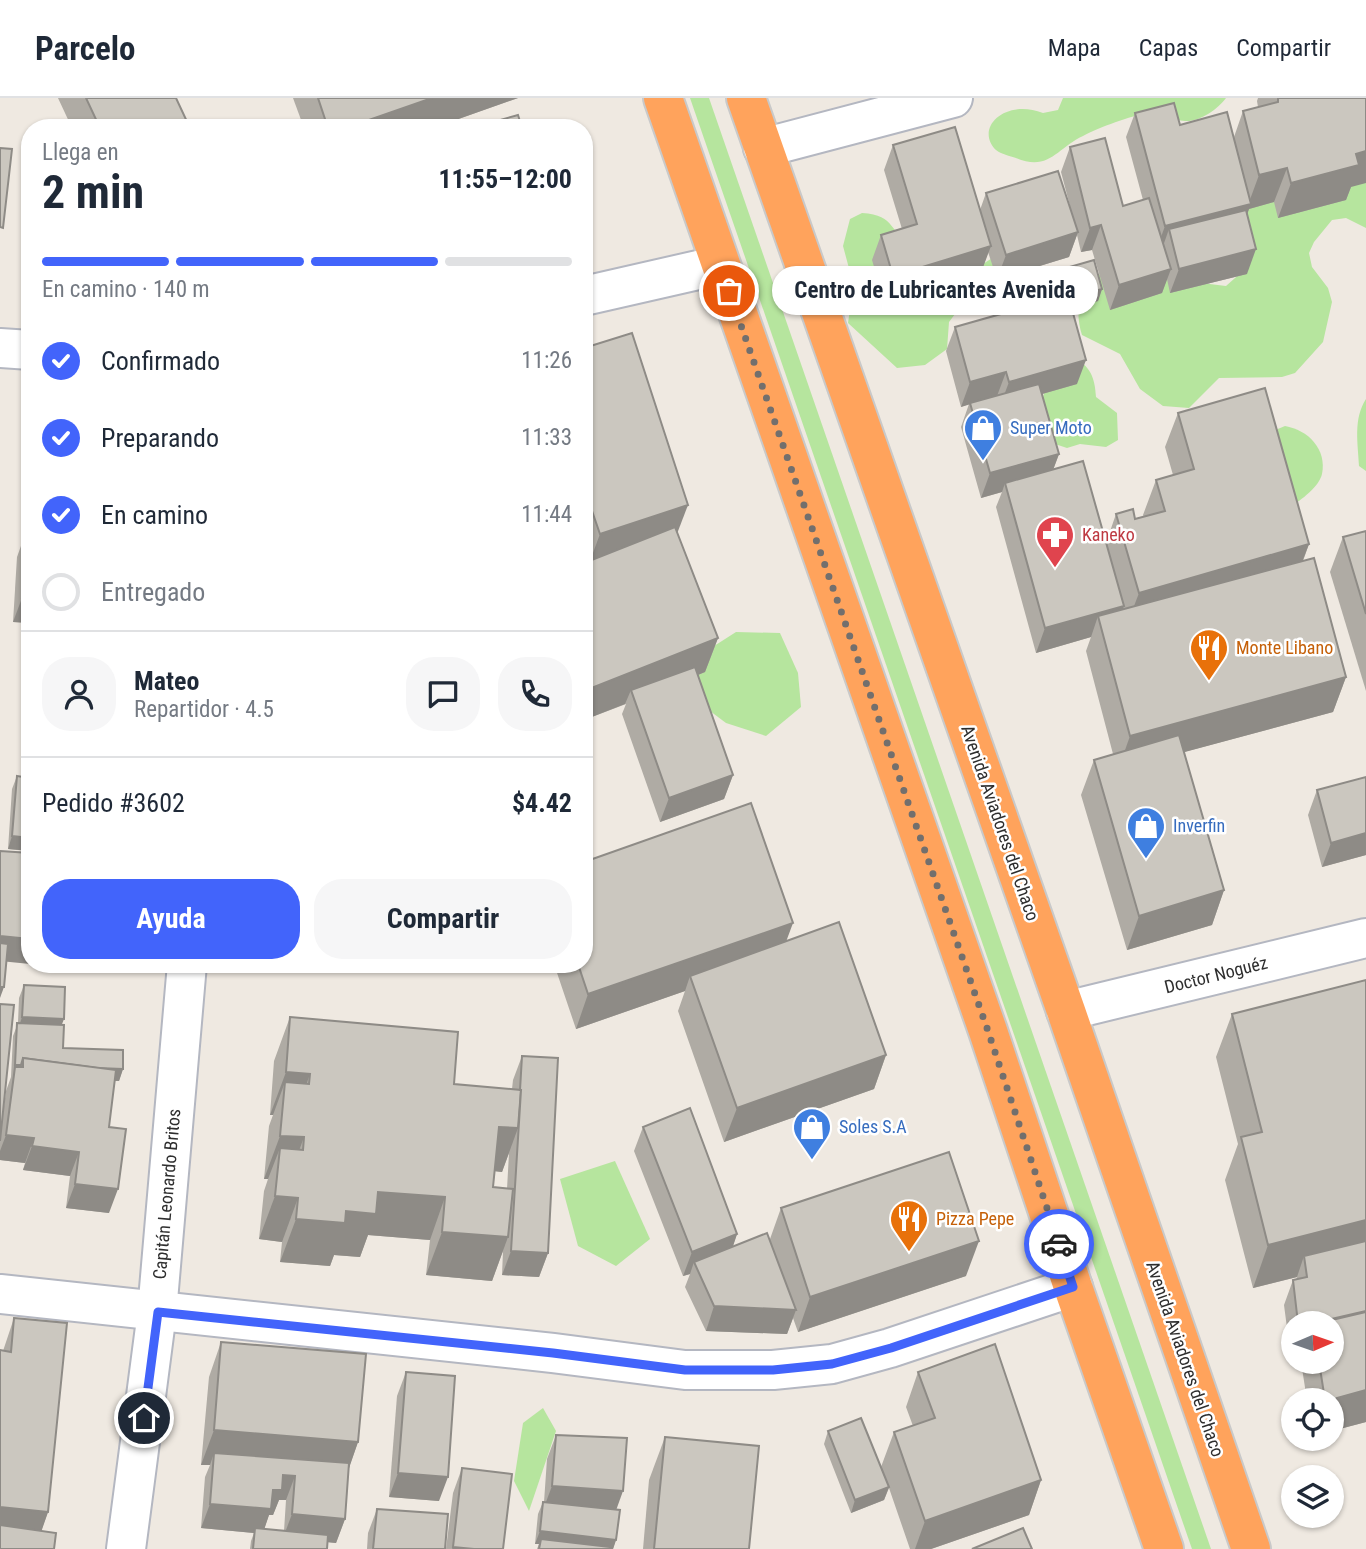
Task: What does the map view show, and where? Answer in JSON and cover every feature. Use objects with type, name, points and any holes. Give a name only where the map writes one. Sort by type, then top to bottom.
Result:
[{"type":"highway","points":[[663,98],[984,1018],[1164,1549]]},
{"type":"highway","name":"Avenida Aviadores del Chaco","points":[[746,98],[1066,1011],[1251,1549]]},
{"type":"street","points":[[764,148],[953,98]]},
{"type":"street","points":[[593,294],[720,265]]},
{"type":"street","points":[[0,348],[21,349]]},
{"type":"street","name":"Doctor Noguéz","points":[[1066,1011],[1366,938]]},
{"type":"street","name":"Capitán Leonardo Britos","points":[[127,1549],[158,1312],[186,973]]},
{"type":"street","points":[[0,1294],[553,1353],[685,1370],[773,1370],[832,1364],[891,1348],[1073,1287]]},
{"type":"green space","points":[[690,98],[709,98],[1211,1549],[1192,1549]]},
{"type":"green space","points":[[1063,98],[1226,98],[1208,114],[1191,121],[1154,112],[1115,122],[1074,141],[1052,157],[1037,162],[1027,162],[996,150],[990,141],[989,133],[997,118],[1017,109],[1043,113],[1058,110]]},
{"type":"green space","points":[[1366,162],[1366,228],[1346,218],[1332,220],[1314,242],[1309,253],[1312,267],[1328,288],[1332,302],[1323,342],[1295,373],[1282,377],[1219,378],[1189,408],[1163,406],[1140,389],[1120,354],[1082,335],[1078,316],[1079,302],[1086,284],[1094,277],[1111,268],[1226,286],[1244,270],[1247,199]]},
{"type":"green space","points":[[862,213],[881,217],[912,245],[975,269],[997,255],[1024,258],[1027,271],[1024,297],[1012,304],[958,310],[949,322],[947,349],[925,365],[897,368],[848,323],[850,309],[857,298],[843,246],[850,219]]},
{"type":"green space","points":[[1072,357],[1090,372],[1096,397],[1117,413],[1118,440],[1106,447],[1080,444],[1067,448],[1055,444],[1040,409],[1050,370]]},
{"type":"green space","points":[[1366,399],[1366,471],[1359,466],[1357,431],[1359,415]]},
{"type":"green space","points":[[1285,426],[1301,432],[1314,442],[1319,449],[1323,465],[1317,484],[1290,507],[1273,431]]},
{"type":"green space","points":[[736,632],[780,633],[798,673],[801,707],[766,736],[726,723],[690,696],[700,655]]},
{"type":"green space","points":[[615,1161],[650,1239],[616,1266],[578,1246],[560,1179]]},
{"type":"green space","points":[[543,1408],[556,1431],[529,1511],[514,1481],[523,1423]]},
{"type":"building","points":[[86,98],[176,98],[186,119],[96,119]]},
{"type":"building","points":[[318,98],[432,98],[372,119],[325,119]]},
{"type":"building","points":[[1278,98],[1366,98],[1366,151],[1356,154],[1359,165],[1291,183],[1287,168],[1259,175],[1243,111],[1278,102]]},
{"type":"building","points":[[1174,103],[1180,125],[1227,112],[1251,204],[1165,226],[1135,113]]},
{"type":"building","points":[[518,115],[519,119],[504,119]]},
{"type":"building","points":[[955,127],[991,246],[893,276],[881,235],[917,224],[893,145]]},
{"type":"building","points":[[1105,138],[1123,206],[1149,198],[1171,269],[1119,285],[1101,225],[1090,228],[1070,147]]},
{"type":"building","points":[[0,148],[12,149],[3,228],[0,227]]},
{"type":"building","points":[[1058,171],[1078,232],[1006,255],[986,193]]},
{"type":"building","points":[[1246,210],[1256,249],[1179,269],[1169,229]]},
{"type":"building","points":[[1094,260],[1102,289],[1035,304],[1028,279]]},
{"type":"building","points":[[1068,295],[1086,360],[1009,382],[1006,372],[970,382],[955,327]]},
{"type":"building","points":[[632,333],[688,505],[600,534],[593,514],[593,345]]},
{"type":"building","points":[[1039,384],[1059,454],[990,473],[970,403]]},
{"type":"building","points":[[1265,388],[1309,544],[1139,593],[1116,514],[1133,509],[1135,519],[1165,511],[1156,480],[1194,469],[1178,413]]},
{"type":"building","points":[[1083,461],[1124,606],[1045,628],[1005,483]]},
{"type":"building","points":[[675,527],[718,638],[593,687],[593,559]]},
{"type":"building","points":[[1366,531],[1366,614],[1343,537]]},
{"type":"building","points":[[1314,558],[1346,677],[1130,736],[1098,616]]},
{"type":"building","points":[[695,667],[733,775],[669,798],[631,690]]},
{"type":"building","points":[[1179,735],[1224,890],[1139,916],[1094,760]]},
{"type":"building","points":[[17,776],[21,777],[21,837],[12,836]]},
{"type":"building","points":[[1366,777],[1366,833],[1331,843],[1317,790]]},
{"type":"building","points":[[751,803],[793,923],[588,994],[581,973],[593,973],[593,859]]},
{"type":"building","points":[[0,851],[21,852],[21,938],[0,936]]},
{"type":"building","points":[[839,922],[886,1055],[737,1108],[690,976]]},
{"type":"building","points":[[0,943],[8,944],[4,987],[0,987]]},
{"type":"building","points":[[1366,980],[1366,1220],[1268,1245],[1241,1137],[1262,1132],[1232,1014]]},
{"type":"building","points":[[24,985],[65,987],[64,1019],[22,1017]]},
{"type":"building","points":[[0,1004],[14,1005],[0,1141]]},
{"type":"building","points":[[290,1017],[458,1032],[454,1084],[521,1090],[518,1128],[499,1127],[493,1187],[513,1189],[508,1237],[442,1232],[445,1197],[378,1192],[376,1214],[346,1211],[345,1223],[296,1219],[298,1198],[275,1196],[280,1148],[303,1150],[304,1137],[280,1136],[285,1082],[309,1084],[310,1074],[286,1072]]},
{"type":"building","points":[[17,1023],[64,1025],[63,1048],[123,1050],[123,1069],[23,1058],[21,1065],[15,1065]]},
{"type":"building","points":[[522,1056],[558,1058],[548,1253],[511,1251]]},
{"type":"building","points":[[23,1058],[116,1070],[109,1127],[126,1129],[118,1189],[75,1184],[79,1152],[32,1146],[34,1138],[6,1135],[15,1067],[23,1067]]},
{"type":"building","points":[[690,1108],[737,1234],[692,1252],[643,1127]]},
{"type":"building","points":[[949,1152],[979,1241],[810,1297],[781,1208]]},
{"type":"building","points":[[767,1233],[796,1310],[714,1306],[694,1262]]},
{"type":"building","points":[[1366,1241],[1366,1311],[1344,1316],[1344,1311],[1297,1311],[1293,1280],[1307,1277],[1304,1256]]},
{"type":"building","points":[[1366,1312],[1366,1390],[1344,1396],[1344,1388],[1323,1388],[1321,1374],[1344,1374],[1344,1317]]},
{"type":"building","points":[[14,1318],[67,1323],[48,1512],[0,1507],[0,1350],[11,1352]]},
{"type":"building","points":[[221,1342],[366,1354],[358,1442],[214,1430]]},
{"type":"building","points":[[995,1344],[1041,1480],[925,1521],[894,1432],[935,1418],[918,1372]]},
{"type":"building","points":[[406,1372],[455,1376],[448,1477],[398,1473]]},
{"type":"building","points":[[861,1418],[889,1487],[855,1500],[828,1431]]},
{"type":"building","points":[[556,1435],[627,1438],[623,1491],[552,1486]]},
{"type":"building","points":[[665,1437],[759,1446],[749,1549],[654,1549]]},
{"type":"building","points":[[214,1453],[349,1463],[345,1519],[292,1514],[295,1476],[283,1475],[282,1490],[273,1490],[271,1509],[210,1504]]},
{"type":"building","points":[[462,1468],[512,1474],[503,1549],[453,1547]]},
{"type":"building","points":[[543,1502],[620,1510],[616,1540],[540,1531]]},
{"type":"building","points":[[377,1509],[448,1514],[445,1549],[373,1549]]},
{"type":"building","points":[[0,1525],[56,1533],[54,1549],[0,1549]]},
{"type":"building","points":[[255,1528],[328,1535],[327,1549],[253,1549]]},
{"type":"building","points":[[1023,1528],[1032,1549],[972,1549]]},
{"type":"building","points":[[541,1539],[610,1547],[610,1549],[539,1549]]},
{"type":"way so far","points":[[729,291],[988,1031],[1059,1244]]},
{"type":"place","name":"Centro de Lubricantes Avenida","points":[[729,291]]},
{"type":"place","name":"Super Moto","points":[[983,462]]},
{"type":"place","name":"Kaneko","points":[[1055,569]]},
{"type":"place","name":"Monte Libano","points":[[1209,682]]},
{"type":"place","name":"Inverfin","points":[[1146,860]]},
{"type":"place","name":"Soles S.A","points":[[812,1161]]},
{"type":"place","name":"Pizza Pepe","points":[[909,1253]]},
{"type":"route","points":[[144,1418],[158,1312],[553,1353],[685,1370],[773,1370],[832,1364],[891,1348],[1073,1287],[1059,1244]]}]
